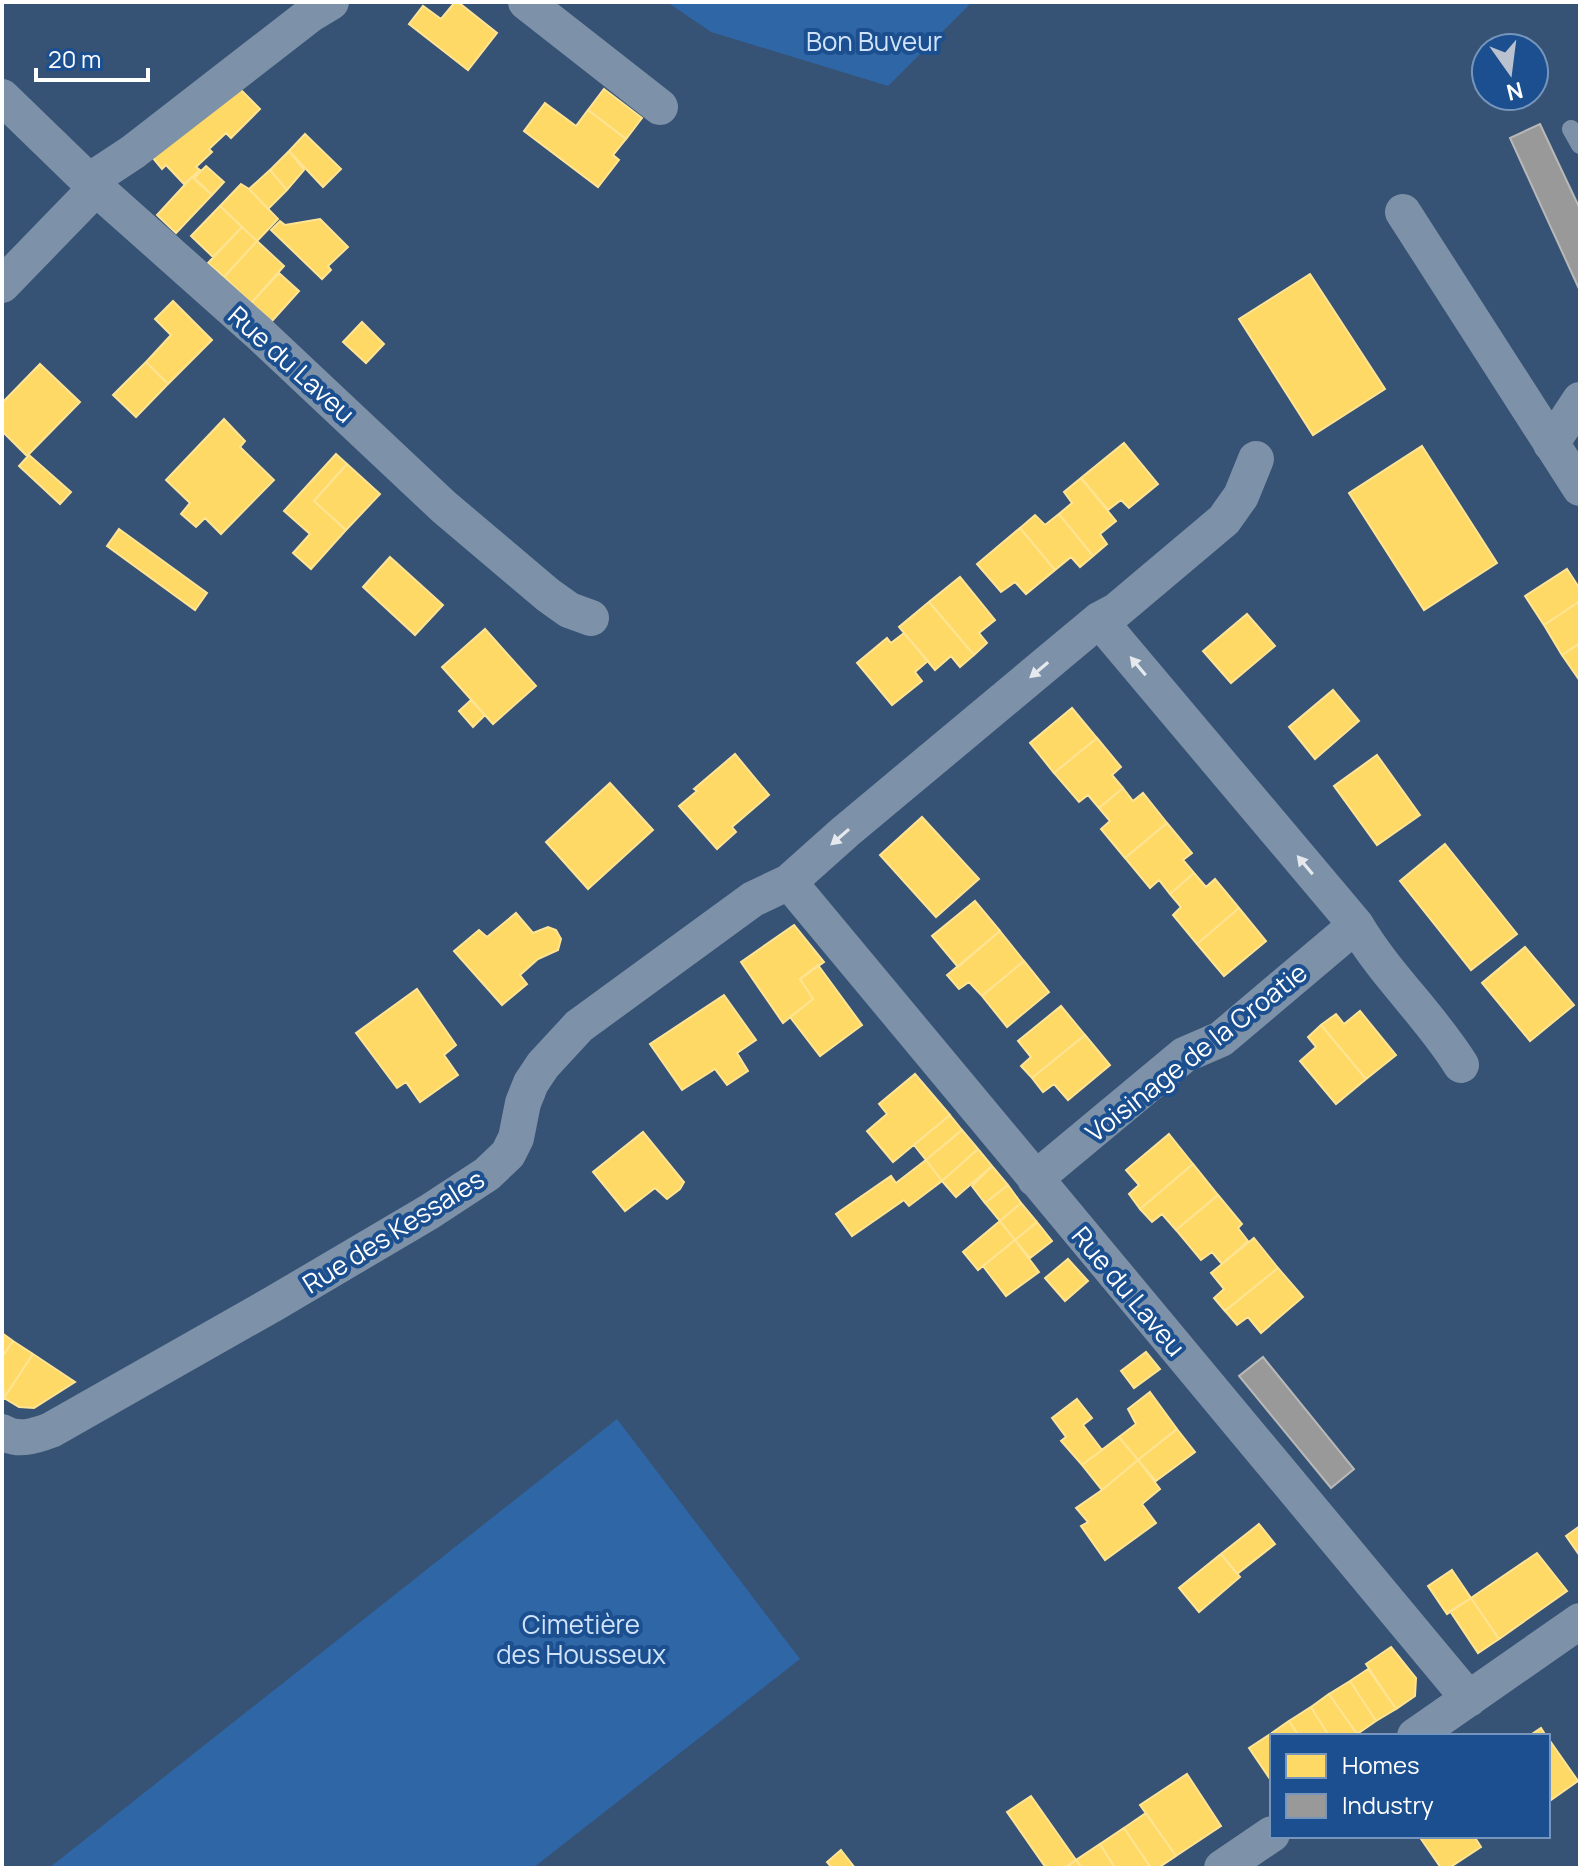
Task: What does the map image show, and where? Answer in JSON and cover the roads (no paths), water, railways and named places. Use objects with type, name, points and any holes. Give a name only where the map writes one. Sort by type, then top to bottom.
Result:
[{"type":"street","points":[[2,285],[93,184],[311,14],[331,2]]},
{"type":"street","points":[[526,2],[660,107]]},
{"type":"street","name":"Rue du Laveu","points":[[2,97],[444,507],[548,595],[569,610],[591,618]]},
{"type":"street","points":[[1403,212],[1580,488]]},
{"type":"street","points":[[1551,444],[1580,400]]},
{"type":"street","points":[[789,882],[1099,620],[1116,611],[1224,520],[1241,496],[1256,459]]},
{"type":"street","points":[[1099,620],[1356,925],[1369,948],[1446,1041],[1461,1065]]},
{"type":"street","name":"Rue du Laveu","points":[[789,882],[1469,1699]]},
{"type":"street","name":"Rue des Kessales","points":[[2,1432],[8,1436],[28,1438],[51,1430],[286,1296],[487,1174],[508,1154],[516,1138],[523,1103],[531,1083],[558,1047],[579,1026],[753,899],[789,882]]},
{"type":"street","name":"Voisinage de la Croatie","points":[[1035,1179],[1184,1055],[1221,1039],[1356,925]]},
{"type":"street","points":[[1418,1734],[1580,1621]]},
{"type":"street","points":[[1222,1868],[1270,1835]]},
{"type":"park label","name":"Bon Buveur","points":[[874,41]]},
{"type":"park label","name":"Cimetière des Housseux","points":[[581,1639]]}]
